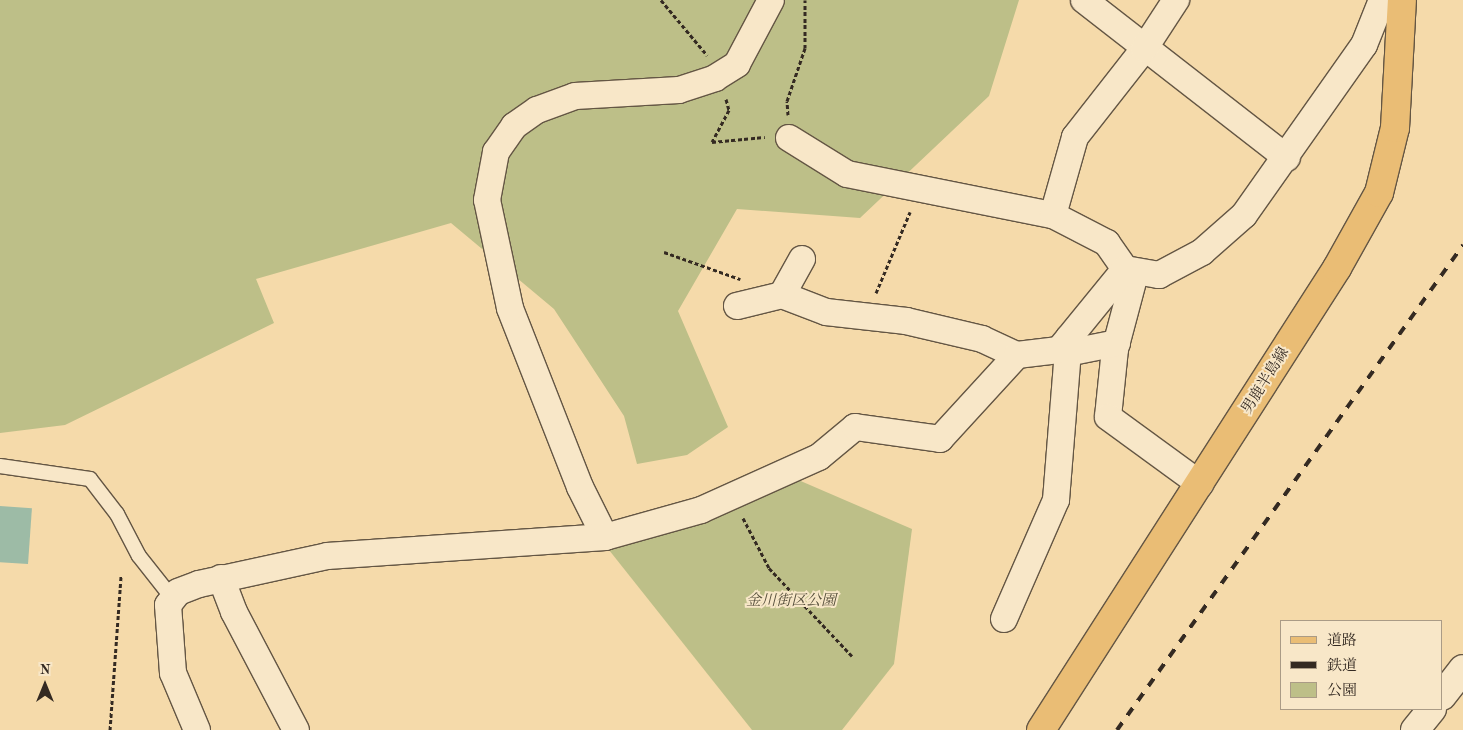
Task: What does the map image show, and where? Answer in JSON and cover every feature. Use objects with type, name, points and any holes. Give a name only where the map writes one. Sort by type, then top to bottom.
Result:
[{"type":"main road","name":"男鹿半島線","points":[[1041,730],[1200,484],[1379,193],[1395,128],[1402,0]]},
{"type":"street","points":[[606,537],[580,487],[510,308],[487,200],[496,152],[514,126],[537,110],[575,96],[679,90],[715,78],[737,64],[770,0]]},
{"type":"street","points":[[1084,0],[1144,49],[1287,158]]},
{"type":"street","points":[[1053,215],[1075,137],[1144,49],[1176,0]]},
{"type":"street","points":[[789,138],[847,174],[1053,215],[1107,243],[1130,271],[1158,275],[1202,252],[1244,215],[1287,158],[1364,45],[1382,0]]},
{"type":"street","points":[[782,295],[802,259]]},
{"type":"street","points":[[1130,271],[1117,343],[1108,417],[1200,484]]},
{"type":"street","points":[[737,306],[782,295],[826,312],[869,315],[982,339],[1017,354],[1059,350],[1068,345],[1130,271]]},
{"type":"street","points":[[1068,345],[1117,343]]},
{"type":"street","points":[[1004,619],[1056,500],[1068,345]]},
{"type":"street","points":[[197,730],[172,673],[168,606],[178,592],[221,578],[327,556],[606,537],[701,510],[819,457],[855,427],[940,439],[1017,354]]},
{"type":"street","points":[[221,578],[234,612],[296,730]]},
{"type":"street","points":[[1443,695],[1463,669]]},
{"type":"street","points":[[1415,730],[1431,710]]},
{"type":"lane","points":[[0,466],[90,479],[117,514],[139,556],[173,599]]},
{"type":"path","points":[[789,138],[787,101],[805,48],[805,0]]},
{"type":"path","points":[[869,315],[889,254],[921,189]]},
{"type":"path","points":[[664,252],[746,282]]},
{"type":"path","points":[[740,512],[769,568],[852,656]]},
{"type":"path","points":[[110,730],[121,576]]},
{"type":"green space","points":[[0,0],[1019,0],[989,96],[860,218],[737,209],[678,311],[728,427],[687,455],[637,464],[624,416],[554,309],[451,223],[256,279],[274,323],[65,425],[0,433]]},
{"type":"green space","name":"金川街区公園","points":[[796,479],[912,529],[894,664],[842,730],[752,730],[609,550]]},
{"type":"shaded area","points":[[0,506],[32,508],[28,564],[0,562]]},
{"type":"railway","points":[[1117,730],[1463,245]]}]
